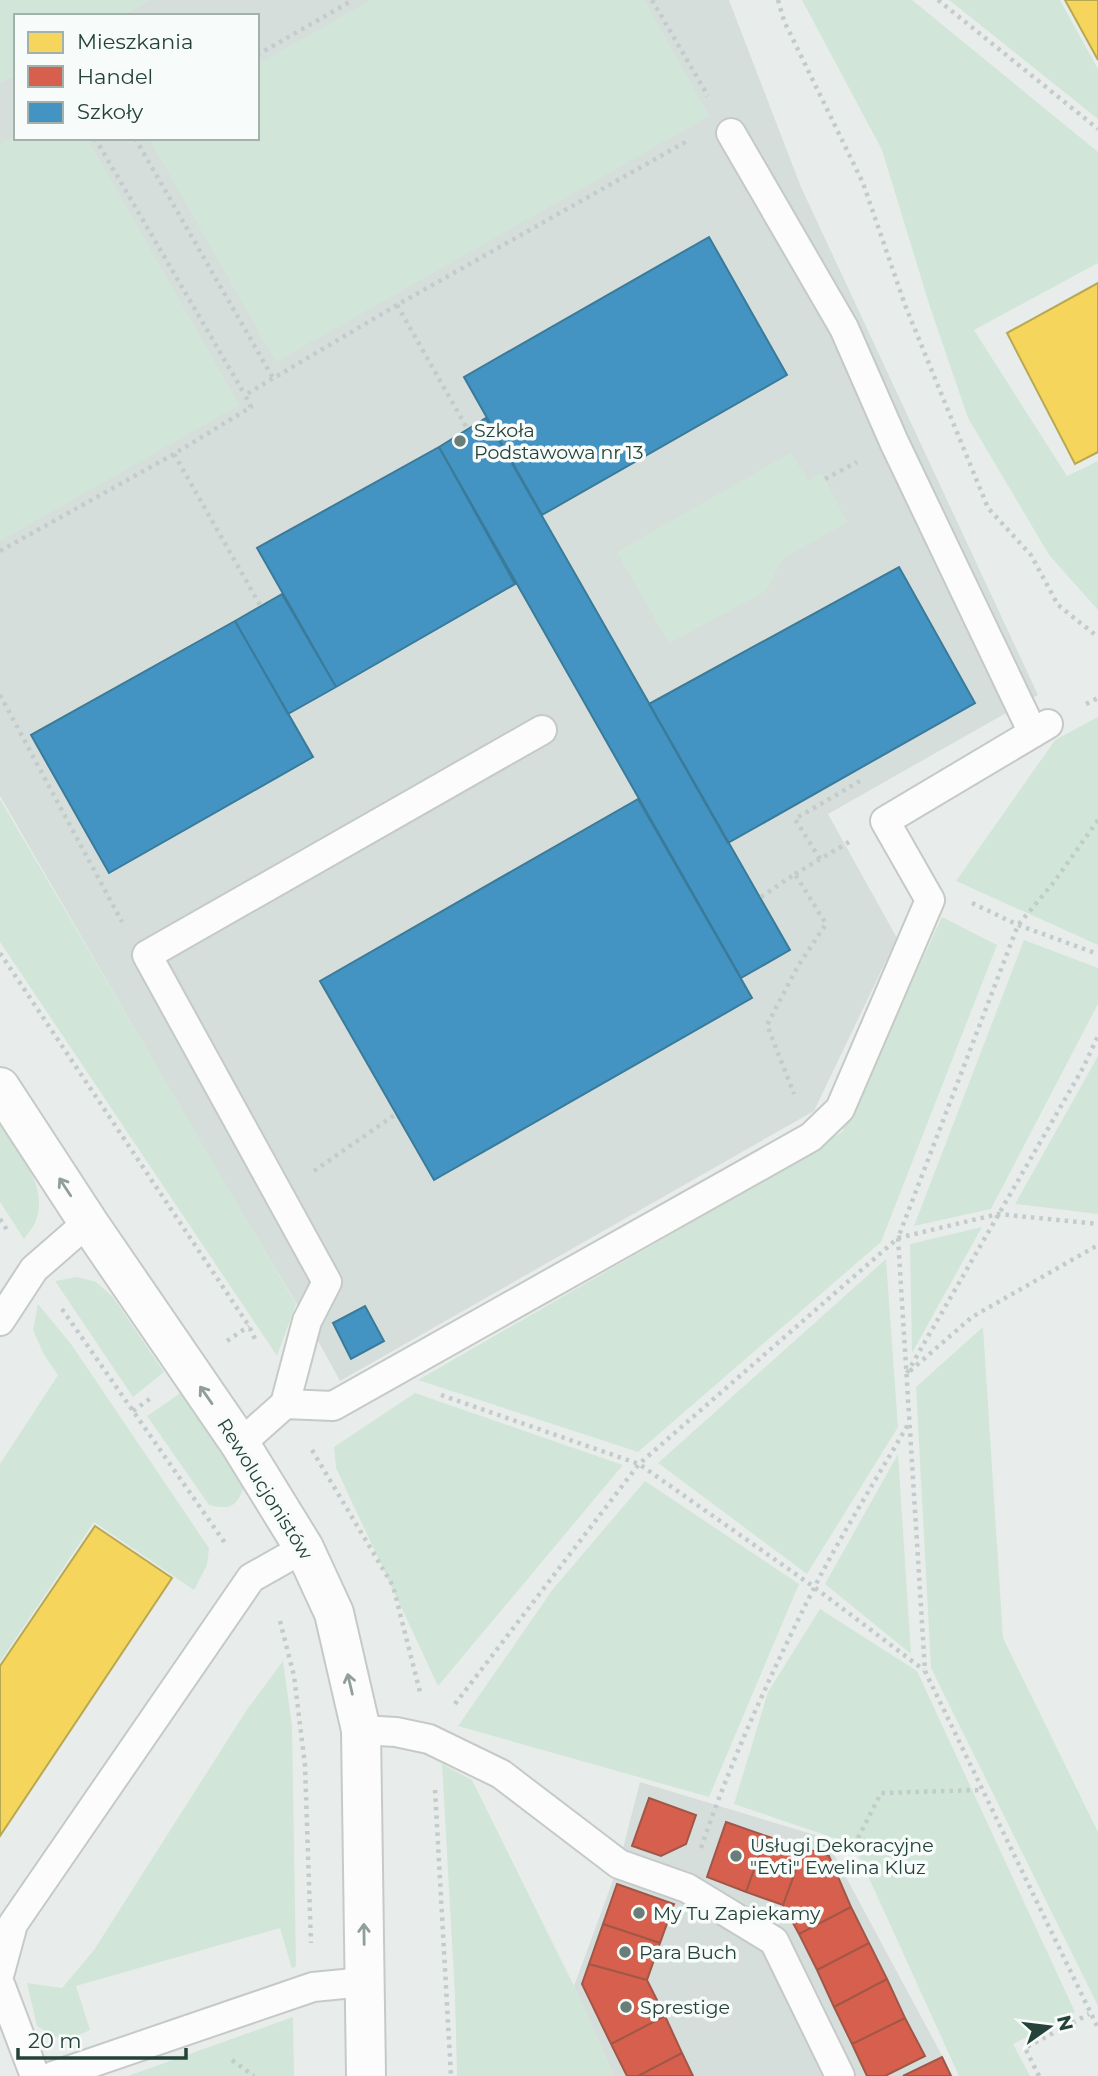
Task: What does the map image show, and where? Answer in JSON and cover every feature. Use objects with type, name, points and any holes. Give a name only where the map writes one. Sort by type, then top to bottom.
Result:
[{"type":"street","name":"Rewolucjonistów","points":[[0,1087],[240,1444],[304,1548],[334,1613],[361,1730],[366,2076]]},
{"type":"lane","points":[[285,1404],[333,1406],[811,1137],[840,1110],[930,900],[885,821],[1041,729],[894,442],[844,328],[727,127]]},
{"type":"lane","points":[[240,1444],[285,1404],[307,1321],[327,1282],[147,955],[542,730]]},
{"type":"lane","points":[[0,1321],[34,1269],[89,1222]]},
{"type":"lane","points":[[0,1972],[13,1924],[251,1578],[304,1548]]},
{"type":"lane","points":[[361,1730],[396,1732],[429,1739],[501,1774],[619,1864],[687,1888],[774,1941],[840,2076]]},
{"type":"lane","points":[[53,2076],[313,1987],[365,1982]]},
{"type":"lane","points":[[0,1984],[35,2076]]},
{"type":"path","points":[[259,54],[353,0]]},
{"type":"path","points":[[245,395],[397,305],[727,127],[652,0]]},
{"type":"path","points":[[778,0],[784,21],[863,183],[905,305],[988,508],[1031,555],[1058,605],[1098,637]]},
{"type":"path","points":[[938,0],[1098,129]]},
{"type":"path","points":[[0,551],[174,454],[251,407],[96,140]]},
{"type":"path","points":[[136,140],[274,378]]},
{"type":"path","points":[[397,305],[467,428]]},
{"type":"path","points":[[174,454],[260,605]]},
{"type":"path","points":[[0,695],[121,922],[147,955]]},
{"type":"path","points":[[1098,820],[1054,882],[1018,925],[898,1238],[925,1671],[1098,2028]]},
{"type":"path","points":[[761,897],[795,873],[885,821]]},
{"type":"path","points":[[795,873],[826,924],[798,966],[767,1025],[811,1137]]},
{"type":"path","points":[[968,901],[1018,925],[1098,954]]},
{"type":"path","points":[[907,1374],[1083,1068],[1098,1036]]},
{"type":"path","points":[[279,1195],[396,1114]]},
{"type":"path","points":[[429,1739],[639,1464],[898,1238],[999,1214],[1098,1224]]},
{"type":"path","points":[[907,1374],[972,1317],[1098,1245]]},
{"type":"path","points":[[227,1342],[249,1326]]},
{"type":"path","points":[[439,1394],[639,1464],[814,1587],[925,1671]]},
{"type":"path","points":[[687,1888],[715,1806],[766,1686],[814,1587],[909,1422]]},
{"type":"path","points":[[858,1838],[881,1793],[982,1790]]},
{"type":"path","points":[[1039,2076],[1025,2048],[1089,2014]]},
{"type":"shaded area","name":"Szkoła Podstawowa nr 13","points":[[149,0],[729,0],[801,187],[1038,695],[828,814],[897,938],[814,1111],[340,1381],[0,796],[0,83],[14,75],[14,140],[259,140],[259,14],[124,14]]},
{"type":"shaded area","points":[[640,1782],[825,1838],[953,2076],[614,2076],[574,1986],[619,1864]]},
{"type":"green space","points":[[0,0],[149,0],[124,14],[14,14],[14,75],[0,83]]},
{"type":"green space","points":[[371,0],[644,0],[709,116],[276,362],[150,140],[259,140],[259,64]]},
{"type":"green space","points":[[802,0],[912,0],[1098,152],[1098,263],[974,330],[1067,476],[1098,461],[1098,610],[1049,555],[968,418],[930,307],[882,150]]},
{"type":"green space","points":[[949,0],[1060,0],[1098,69],[1098,119]]},
{"type":"green space","points":[[14,136],[14,140],[88,140],[239,405],[0,541],[0,144]]},
{"type":"green space","points":[[791,453],[808,481],[822,473],[847,522],[782,559],[766,591],[669,643],[617,552]]},
{"type":"green space","points":[[1098,717],[1098,945],[956,881],[1055,740]]},
{"type":"green space","points":[[0,799],[296,1304],[277,1356],[0,942]]},
{"type":"green space","points":[[942,917],[997,945],[881,1242],[638,1452],[418,1380],[772,1176],[842,1132]]},
{"type":"green space","points":[[1024,940],[1098,968],[1098,1004],[991,1209],[914,1226]]},
{"type":"green space","points":[[1098,1056],[1098,1214],[1015,1204]]},
{"type":"green space","points":[[0,1125],[30,1170],[38,1194],[36,1220],[24,1239],[0,1202]]},
{"type":"green space","points":[[982,1227],[912,1353],[910,1244]]},
{"type":"green space","points":[[886,1259],[898,1427],[807,1574],[658,1463]]},
{"type":"green space","points":[[77,1277],[96,1282],[113,1297],[164,1372],[133,1397],[55,1281]]},
{"type":"green space","points":[[38,1304],[71,1344],[209,1548],[207,1565],[194,1590],[94,1522],[0,1662],[0,1464],[58,1375],[44,1355],[33,1330]]},
{"type":"green space","points":[[983,1327],[1003,1638],[1098,1832],[1098,2006],[931,1668],[916,1387]]},
{"type":"green space","points":[[182,1392],[244,1485],[239,1498],[228,1507],[209,1505],[147,1416]]},
{"type":"green space","points":[[415,1393],[623,1465],[438,1686],[336,1468],[334,1447]]},
{"type":"green space","points":[[898,1454],[911,1654],[825,1584]]},
{"type":"green space","points":[[645,1481],[799,1584],[709,1797],[458,1726],[553,1589]]},
{"type":"green space","points":[[820,1609],[917,1671],[1075,2012],[1013,2044],[1030,2076],[959,2076],[854,1845],[734,1804],[768,1692]]},
{"type":"green space","points":[[283,1661],[292,1726],[296,1966],[292,1969],[280,1928],[76,1986],[90,2030],[81,2034],[62,2038],[37,2026],[27,1983],[62,1988],[94,1950],[246,1711]]},
{"type":"green space","points":[[442,1764],[472,1780],[574,1986],[614,2076],[457,2076]]},
{"type":"green space","points":[[293,2017],[294,2076],[128,2076]]},
{"type":"building: Mieszkania","points":[[1065,0],[1098,0],[1098,60]]},
{"type":"building: Mieszkania","points":[[1098,283],[1098,452],[1075,464],[1007,333]]},
{"type":"building: Mieszkania","points":[[95,1526],[172,1578],[0,1836],[0,1666]]},
{"type":"building: Handel","points":[[649,1798],[696,1815],[686,1844],[661,1856],[632,1846]]},
{"type":"building: Handel","name":"Usługi Dekoracyjne \"Evti\" Ewelina Kluz","points":[[726,1822],[766,1836],[746,1892],[707,1877]]},
{"type":"building: Handel","points":[[766,1836],[804,1848],[783,1905],[746,1892]]},
{"type":"building: Handel","points":[[804,1848],[829,1856],[851,1907],[799,1934],[783,1905]]},
{"type":"building: Handel","name":"My Tu Zapiekamy","points":[[617,1884],[674,1904],[660,1943],[603,1924]]},
{"type":"building: Handel","points":[[851,1907],[869,1943],[817,1970],[799,1934]]},
{"type":"building: Handel","name":"Para Buch","points":[[603,1924],[660,1943],[647,1980],[589,1964]]},
{"type":"building: Handel","points":[[869,1943],[887,1979],[834,2007],[817,1970]]},
{"type":"building: Handel","name":"Sprestige","points":[[589,1964],[647,1980],[665,2016],[611,2044],[582,1984]]},
{"type":"building: Handel","points":[[887,1979],[905,2018],[852,2044],[834,2007]]},
{"type":"building: Handel","points":[[665,2016],[682,2053],[638,2076],[627,2076],[611,2044]]},
{"type":"building: Handel","points":[[905,2018],[925,2056],[885,2076],[867,2076],[852,2044]]},
{"type":"building: Handel","points":[[682,2053],[693,2076],[638,2076]]},
{"type":"building: Handel","points":[[942,2057],[951,2076],[903,2076]]},
{"type":"building: Szkoły","points":[[709,237],[787,375],[542,515],[464,377]]},
{"type":"building: Szkoły","points":[[486,418],[790,950],[741,978],[439,447]]},
{"type":"building: Szkoły","points":[[439,447],[515,584],[336,687],[257,548]]},
{"type":"building: Szkoły","points":[[899,567],[975,703],[728,843],[649,704]]},
{"type":"building: Szkoły","points":[[282,594],[336,687],[288,714],[235,621]]},
{"type":"building: Szkoły","points":[[235,621],[313,757],[109,873],[31,735]]},
{"type":"building: Szkoły","points":[[638,799],[752,998],[434,1180],[320,981]]},
{"type":"building: Szkoły","points":[[365,1306],[384,1341],[351,1359],[333,1323]]},
{"type":"place","name":"Szkoła Podstawowa nr 13","points":[[460,441]]},
{"type":"place","name":"Usługi Dekoracyjne \"Evti\" Ewelina Kluz","points":[[736,1856]]},
{"type":"place","name":"My Tu Zapiekamy","points":[[639,1913]]},
{"type":"place","name":"Para Buch","points":[[625,1952]]},
{"type":"place","name":"Sprestige","points":[[626,2007]]}]
